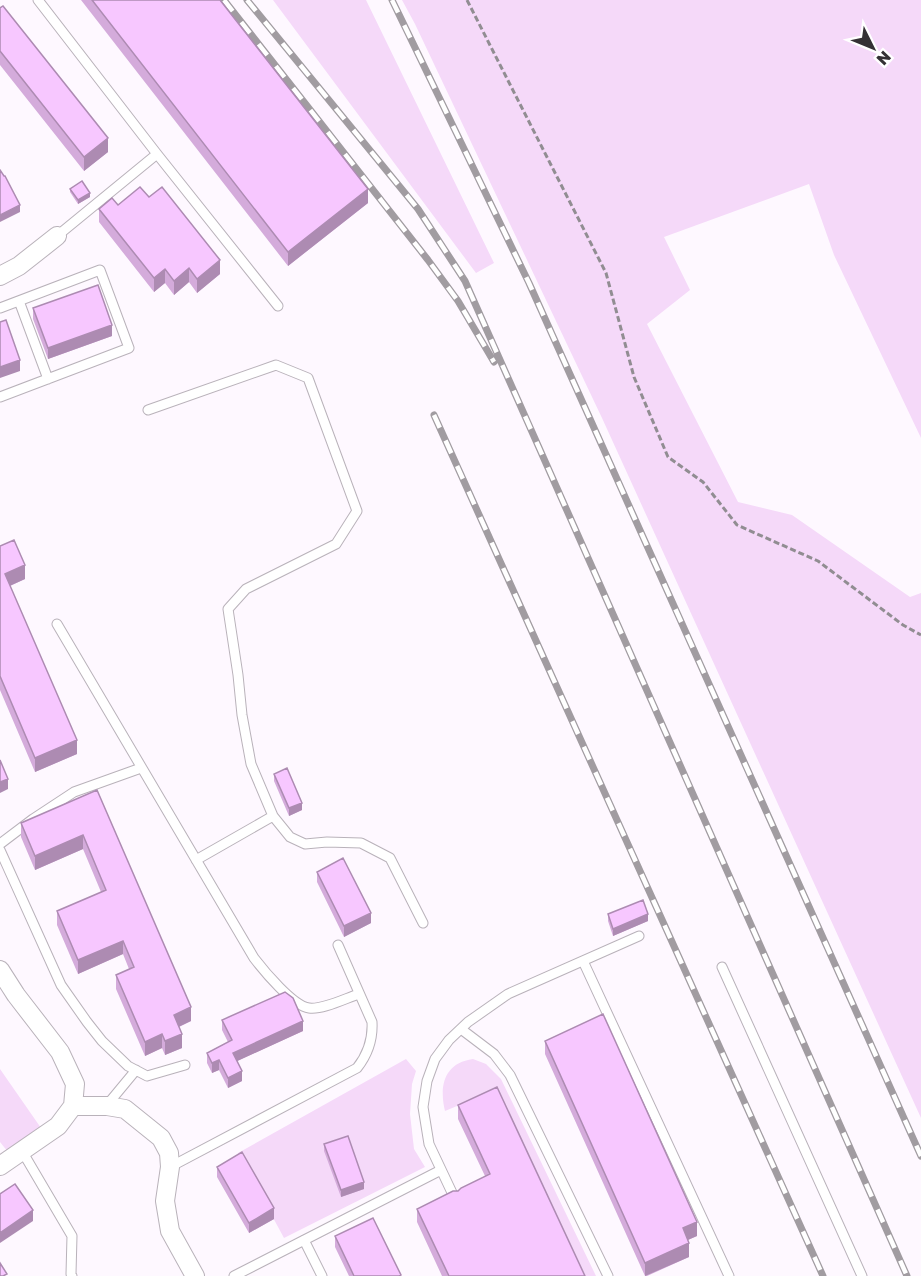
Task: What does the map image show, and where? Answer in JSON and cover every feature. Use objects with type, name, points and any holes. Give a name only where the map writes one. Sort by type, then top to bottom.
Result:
[{"type":"street","points":[[0,276],[19,266],[57,236]]},
{"type":"street","points":[[0,970],[16,995],[60,1052],[75,1084],[73,1106],[58,1126],[0,1166]]},
{"type":"street","points":[[73,1106],[107,1106],[125,1109],[161,1138],[169,1153],[170,1167],[165,1201],[170,1231],[195,1276]]},
{"type":"lane","points":[[38,0],[278,306]]},
{"type":"lane","points":[[57,236],[157,154]]},
{"type":"lane","points":[[0,308],[100,270],[129,348],[0,397]]},
{"type":"lane","points":[[19,301],[48,379]]},
{"type":"lane","points":[[147,410],[276,365],[308,378],[357,511],[336,544],[246,589],[228,609],[251,764],[273,816],[290,837],[305,844],[361,843],[390,858],[423,923]]},
{"type":"lane","points":[[57,624],[254,958],[269,978],[299,1003],[309,1008],[324,1006],[359,994]]},
{"type":"lane","points":[[0,844],[74,792],[141,768]]},
{"type":"lane","points":[[196,860],[273,816]]},
{"type":"lane","points":[[0,850],[61,985],[102,1041],[128,1066],[147,1076],[185,1065]]},
{"type":"lane","points":[[455,1199],[429,1144],[423,1107],[427,1081],[435,1059],[449,1040],[461,1029],[508,994],[639,936]]},
{"type":"lane","points":[[170,1167],[357,1068],[367,1055],[373,1034],[372,1022],[338,945]]},
{"type":"lane","points":[[583,961],[729,1276]]},
{"type":"lane","points":[[722,968],[862,1276]]},
{"type":"lane","points":[[461,1029],[494,1054],[510,1075],[608,1276]]},
{"type":"lane","points":[[107,1106],[136,1070]]},
{"type":"lane","points":[[22,1151],[72,1236],[72,1276]]},
{"type":"lane","points":[[234,1276],[441,1170]]},
{"type":"lane","points":[[304,1240],[322,1276]]},
{"type":"path","points":[[467,0],[606,273],[634,377],[668,457],[703,482],[737,525],[818,561],[921,636]]},
{"type":"shaded area","points":[[273,0],[366,0],[494,263],[476,273]]},
{"type":"shaded area","points":[[402,0],[921,0],[921,438],[834,255],[809,184],[664,237],[690,290],[647,324],[738,502],[792,515],[910,597],[921,593],[921,1118],[602,418]]},
{"type":"shaded area","points":[[406,1059],[416,1071],[412,1084],[410,1114],[414,1149],[425,1167],[284,1238],[238,1153]]},
{"type":"shaded area","points":[[473,1059],[486,1064],[501,1079],[596,1276],[567,1276],[481,1096],[445,1111],[443,1093],[446,1077],[456,1065]]},
{"type":"shaded area","points":[[0,1069],[41,1128],[8,1152],[0,1142]]},
{"type":"building","points":[[92,0],[220,0],[368,189],[288,252]]},
{"type":"building","points":[[3,6],[108,138],[84,157],[0,51],[0,8]]},
{"type":"building","points":[[0,170],[20,205],[0,215]]},
{"type":"building","points":[[82,181],[90,193],[78,200],[70,189]]},
{"type":"building","points":[[140,187],[149,197],[162,187],[220,260],[197,279],[189,268],[174,281],[165,269],[154,278],[99,209],[112,198],[118,205]]},
{"type":"building","points":[[98,285],[112,325],[48,348],[33,308]]},
{"type":"building","points":[[6,320],[20,360],[0,367],[0,322]]},
{"type":"building","points":[[14,540],[25,565],[5,574],[77,740],[35,758],[0,676],[0,546]]},
{"type":"building","points":[[0,760],[8,779],[0,782]]},
{"type":"building","points":[[287,768],[302,803],[289,808],[274,774]]},
{"type":"building","points":[[97,790],[191,1007],[174,1015],[182,1034],[165,1041],[162,1034],[145,1042],[116,975],[134,967],[123,941],[78,960],[57,911],[106,890],[83,835],[35,856],[21,823]]},
{"type":"building","points":[[343,858],[371,913],[344,926],[317,872]]},
{"type":"building","points":[[643,900],[648,914],[613,929],[608,914]]},
{"type":"building","points":[[285,992],[293,998],[303,1021],[233,1053],[242,1071],[228,1078],[219,1060],[212,1063],[207,1053],[232,1040],[222,1020]]},
{"type":"building","points":[[603,1014],[697,1222],[683,1228],[689,1243],[645,1263],[545,1041]]},
{"type":"building","points":[[497,1087],[585,1276],[449,1276],[417,1209],[490,1174],[458,1105]]},
{"type":"building","points":[[348,1136],[364,1182],[341,1190],[324,1144]]},
{"type":"building","points":[[242,1152],[274,1208],[249,1223],[217,1167]]},
{"type":"building","points":[[15,1184],[33,1210],[0,1233],[0,1194]]},
{"type":"building","points":[[373,1218],[401,1275],[399,1276],[354,1276],[335,1236]]},
{"type":"building","points":[[0,1263],[7,1274],[3,1276],[0,1276]]},
{"type":"railway","points":[[224,0],[428,260],[458,301],[494,362]]},
{"type":"railway","points":[[247,0],[418,209],[465,281],[907,1276]]},
{"type":"railway","points":[[392,0],[529,283],[921,1156]]},
{"type":"railway","points":[[434,415],[823,1276]]}]
